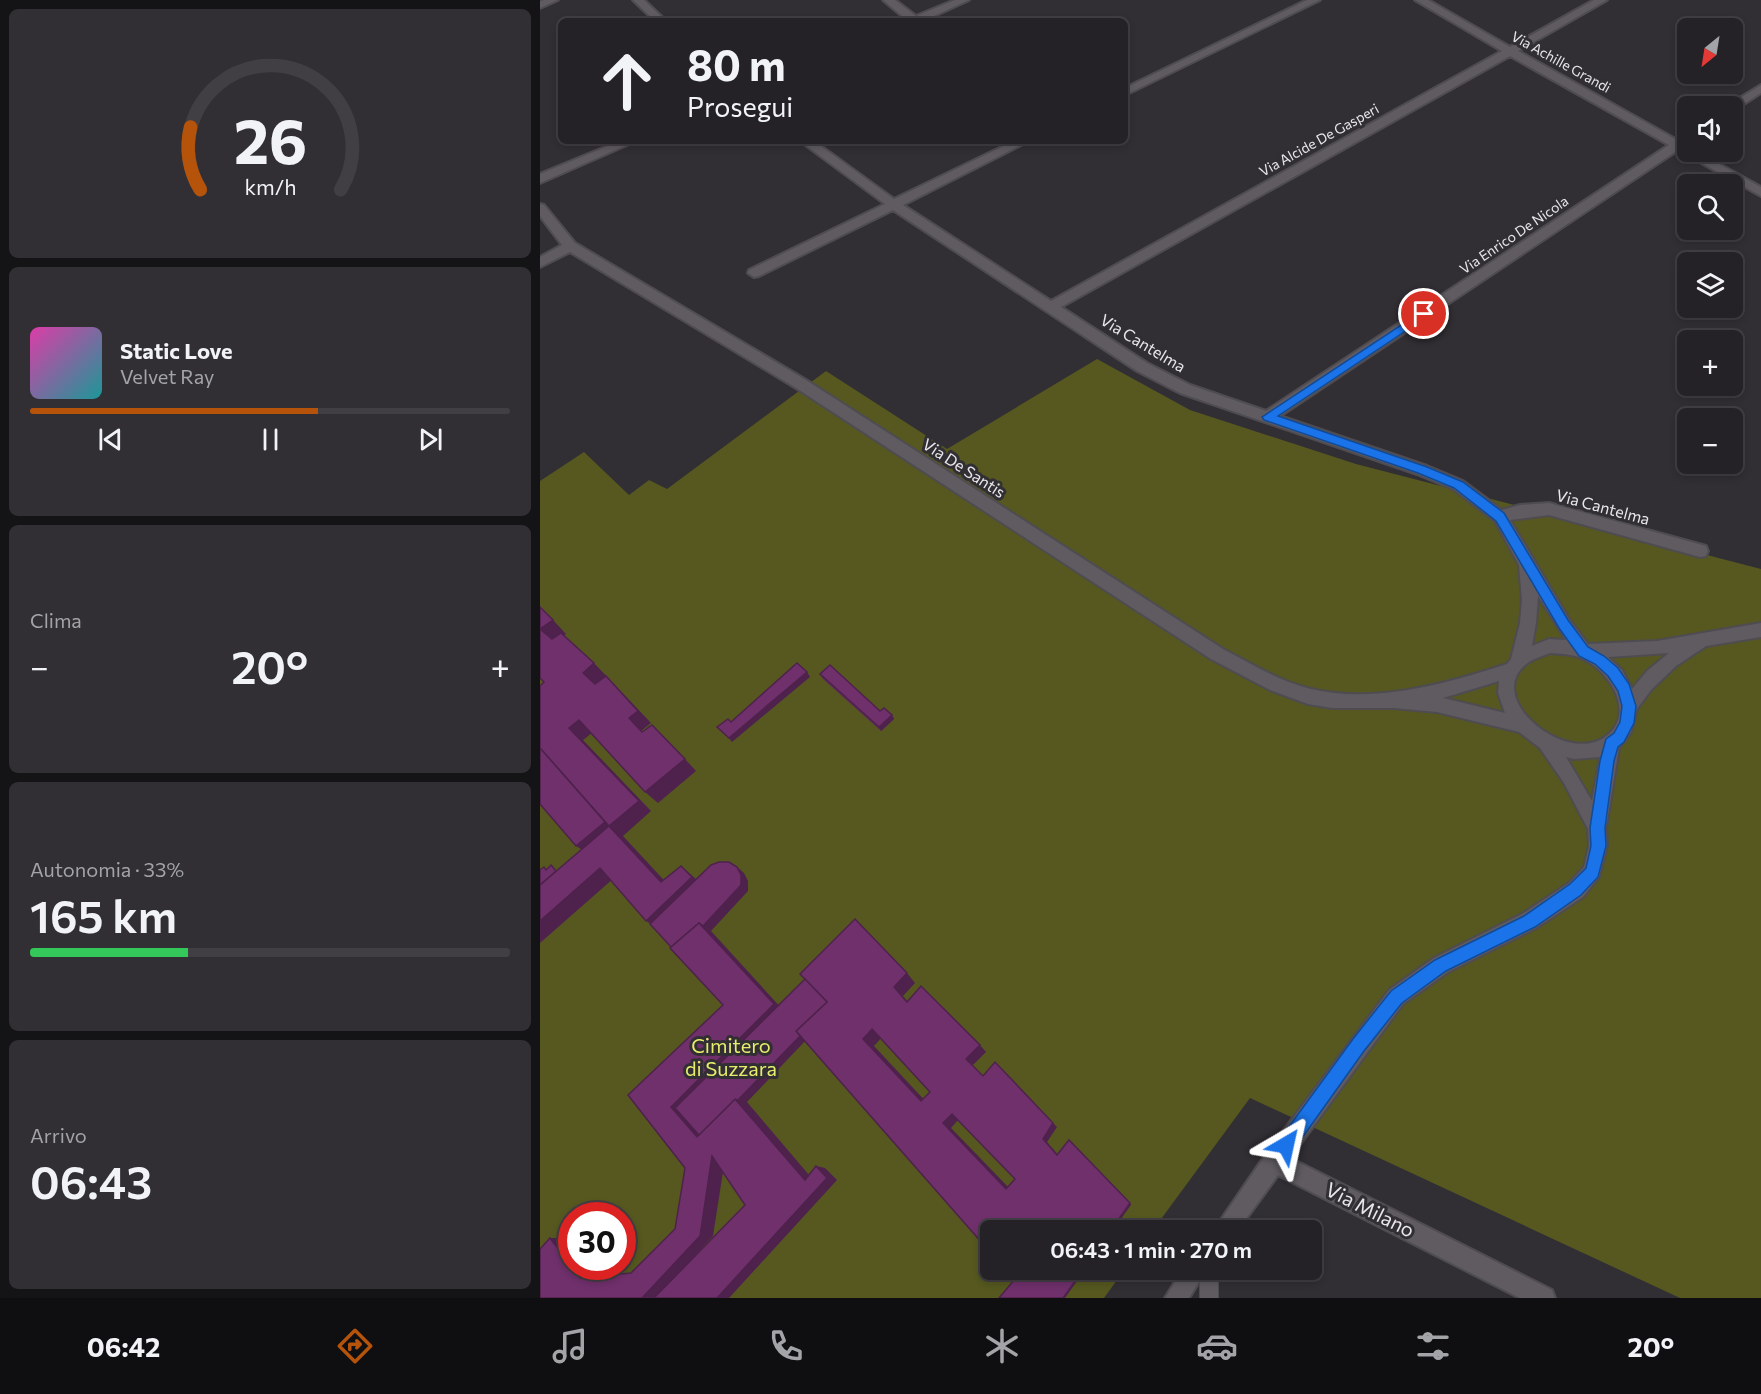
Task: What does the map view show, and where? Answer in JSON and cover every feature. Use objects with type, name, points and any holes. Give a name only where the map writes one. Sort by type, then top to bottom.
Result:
[{"type":"street","points":[[540,5],[553,0]]},
{"type":"street","points":[[638,0],[658,18]]},
{"type":"street","points":[[888,0],[911,18]]},
{"type":"street","points":[[922,18],[964,0]]},
{"type":"street","points":[[1128,91],[1315,0]]},
{"type":"street","name":"Via Achille Grandi","points":[[1420,0],[1677,142]]},
{"type":"street","name":"Via Alcide De Gasperi","points":[[1051,307],[1602,0]]},
{"type":"street","points":[[1743,100],[1761,88]]},
{"type":"street","points":[[540,179],[623,144]]},
{"type":"street","name":"Via Cantelma","points":[[810,144],[893,204],[1142,367],[1185,389],[1411,466],[1458,485],[1500,517],[1520,511],[1549,509],[1700,551]]},
{"type":"street","points":[[754,273],[1017,144]]},
{"type":"street","name":"Via Enrico De Nicola","points":[[1268,417],[1677,151]]},
{"type":"street","name":"Via Achille Grandi","points":[[1711,162],[1761,192]]},
{"type":"street","name":"Via De Santis","points":[[540,208],[570,246],[801,384],[1217,654],[1263,679],[1298,694],[1334,700],[1394,700]]},
{"type":"street","points":[[540,263],[570,246]]},
{"type":"street","points":[[1500,517],[1563,624],[1584,651],[1613,672],[1624,688],[1629,706],[1627,723],[1619,737],[1605,748],[1586,753],[1566,752],[1547,745],[1529,734],[1508,702],[1506,686],[1514,664],[1526,643],[1530,620],[1531,594],[1527,564]]},
{"type":"street","points":[[1394,700],[1459,687],[1514,664],[1532,650],[1549,646],[1584,651],[1657,648],[1761,630]]},
{"type":"street","points":[[1629,706],[1646,681],[1663,664],[1702,640]]},
{"type":"street","points":[[1394,700],[1437,704],[1521,725]]},
{"type":"street","points":[[1232,1220],[1396,997],[1441,965],[1529,921],[1576,890],[1592,871],[1598,846],[1597,828],[1611,743]]},
{"type":"street","points":[[1547,745],[1570,777],[1597,828]]},
{"type":"street","name":"Via Milano","points":[[1274,1162],[1544,1298]]},
{"type":"street","points":[[1176,1298],[1189,1280]]},
{"type":"lane","points":[[1209,1280],[1209,1298]]},
{"type":"green space","name":"Cimitero di Suzzara","points":[[1097,359],[1190,410],[1356,464],[1761,569],[1761,1298],[1680,1298],[1250,1098],[1160,1220],[980,1220],[980,1280],[1117,1280],[1104,1298],[540,1298],[540,481],[584,452],[629,495],[649,480],[667,489],[826,371],[947,449]]},
{"type":"building","points":[[540,607],[553,620],[540,629]]},
{"type":"building","points":[[540,629],[552,639],[561,633],[594,663],[583,673],[595,684],[606,676],[638,711],[629,718],[642,732],[652,725],[685,759],[645,792],[579,720],[569,728],[639,801],[609,826],[540,748],[540,686],[544,682],[540,678]]},
{"type":"building","points":[[797,663],[807,672],[729,738],[717,727],[728,719],[731,722]]},
{"type":"building","points":[[830,665],[880,711],[884,708],[892,715],[879,727],[820,674]]},
{"type":"building","points":[[540,748],[605,822],[576,846],[540,804]]},
{"type":"building","points":[[609,826],[661,882],[681,866],[692,877],[646,921],[600,868],[540,921],[540,885]]},
{"type":"building","points":[[729,862],[737,867],[741,875],[741,885],[703,926],[699,923],[671,947],[650,924],[711,865]]},
{"type":"building","points":[[551,865],[556,871],[540,885],[540,870],[544,867],[546,870]]},
{"type":"building","points":[[855,919],[907,973],[894,987],[907,1002],[921,986],[980,1045],[966,1059],[983,1076],[995,1062],[1053,1123],[1043,1139],[1057,1155],[1069,1140],[1130,1203],[1118,1220],[980,1220],[980,1241],[796,1031],[827,1002],[800,974]],"holes":[[[872,1029],[930,1092],[921,1101],[863,1039]],[[952,1114],[1015,1179],[1006,1189],[943,1123]]]},
{"type":"building","points":[[699,923],[774,1004],[671,1107],[697,1137],[735,1099],[805,1180],[816,1166],[827,1178],[717,1298],[654,1298],[745,1205],[712,1156],[700,1236],[642,1298],[540,1298],[540,1249],[550,1238],[558,1249],[558,1280],[636,1280],[636,1268],[675,1229],[685,1168],[628,1095],[723,1005],[670,948]]},
{"type":"building","points":[[805,979],[827,1002],[796,1031],[800,1036],[738,1100],[735,1099],[699,1135],[675,1108]]},
{"type":"building","points":[[1014,1280],[1076,1280],[1063,1298],[999,1298]]},
{"type":"route","points":[[1286,1145],[1396,997],[1441,965],[1529,921],[1576,890],[1592,871],[1598,846],[1597,828],[1611,743],[1619,737],[1627,723],[1629,706],[1624,688],[1613,672],[1584,651],[1563,624],[1500,517],[1458,485],[1422,470],[1268,417],[1424,314]]}]
